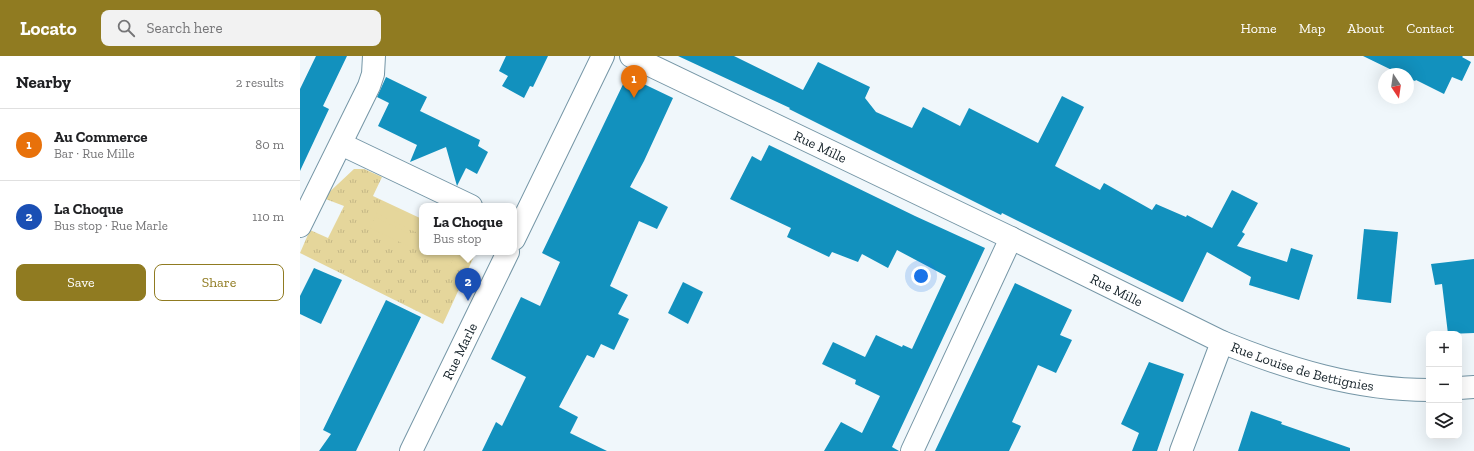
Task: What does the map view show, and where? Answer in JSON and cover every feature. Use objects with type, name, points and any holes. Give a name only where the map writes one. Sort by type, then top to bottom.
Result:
[{"type":"street","points":[[300,226],[369,86],[373,74],[374,56]]},
{"type":"street","points":[[517,229],[603,56]]},
{"type":"street","name":"Rue Mille","points":[[631,56],[1011,238],[1222,342]]},
{"type":"street","points":[[341,144],[465,203]]},
{"type":"street","points":[[912,451],[1011,238]]},
{"type":"street","name":"Rue Marle","points":[[411,451],[507,255]]},
{"type":"street","name":"Rue Louise de Bettignies","points":[[1181,451],[1222,342],[1271,362],[1318,376],[1392,388],[1426,390]]},
{"type":"street","points":[[1462,388],[1474,387]]},
{"type":"green space","points":[[354,169],[364,169],[382,177],[373,196],[419,218],[419,255],[475,255],[443,324],[300,253],[310,230],[328,238],[344,206],[323,198]]},
{"type":"green space","points":[[381,203],[419,222],[419,234],[376,213]]},
{"type":"green space","points":[[375,217],[419,239],[419,251],[370,228]]},
{"type":"green space","points":[[427,255],[453,255],[455,256],[450,266]]},
{"type":"building","points":[[316,56],[347,56],[323,106],[329,109],[300,171],[300,89]]},
{"type":"building","points":[[506,56],[548,56],[533,87],[530,86],[524,98],[502,86],[508,76],[499,71]]},
{"type":"building","points":[[678,56],[734,56],[803,90],[818,62],[870,87],[865,98],[876,112],[912,128],[923,107],[960,126],[969,108],[1038,143],[1062,96],[1084,107],[1055,166],[1100,190],[1104,183],[1152,210],[1156,204],[1186,217],[1187,215],[1212,228],[1232,190],[1258,203],[1242,232],[1245,234],[1237,246],[1287,262],[1291,248],[1313,255],[1299,300],[1249,285],[1251,277],[1207,252],[1182,302],[1002,213],[1001,215],[789,109],[790,108]]},
{"type":"building","points":[[1363,56],[1463,56],[1462,57],[1471,62],[1462,81],[1452,77],[1444,94],[1416,80],[1414,81],[1414,68],[1388,68]]},
{"type":"building","points":[[627,76],[673,98],[644,161],[630,187],[668,207],[657,229],[639,221],[610,286],[628,295],[618,314],[629,319],[614,350],[601,344],[594,358],[587,355],[559,407],[578,417],[570,433],[607,451],[482,451],[496,422],[502,426],[526,377],[491,359],[521,297],[540,306],[560,262],[542,253]]},
{"type":"building","points":[[386,77],[427,97],[420,111],[480,140],[478,146],[488,152],[477,174],[466,168],[457,186],[446,147],[410,162],[417,145],[378,126],[389,103],[377,97]]},
{"type":"building","points":[[769,145],[915,216],[985,248],[892,447],[899,451],[824,451],[841,422],[862,433],[880,396],[855,384],[856,380],[822,364],[833,342],[865,357],[876,335],[902,347],[903,345],[912,349],[946,276],[897,250],[888,268],[862,254],[858,262],[832,252],[829,257],[787,237],[791,228],[730,199],[752,156],[761,161]]},
{"type":"building","points":[[1364,229],[1398,232],[1391,303],[1357,299]]},
{"type":"building","points":[[1474,259],[1474,333],[1462,333],[1462,331],[1448,331],[1442,284],[1435,285],[1431,264]]},
{"type":"building","points":[[314,268],[342,280],[321,324],[300,314],[300,296]]},
{"type":"building","points":[[683,282],[703,292],[688,324],[668,313]]},
{"type":"building","points":[[1015,283],[1072,310],[1060,335],[1072,340],[1056,373],[1038,365],[1012,422],[1021,426],[1009,451],[935,451]]},
{"type":"building","points":[[386,300],[421,317],[356,451],[319,451],[331,434],[323,430]]},
{"type":"building","points":[[1149,362],[1184,374],[1157,451],[1132,451],[1139,433],[1121,424]]},
{"type":"building","points":[[1251,411],[1282,422],[1281,424],[1350,448],[1350,451],[1238,451]]},
{"type":"place","name":"Au Commerce","points":[[634,98]]},
{"type":"place","name":"La Choque","points":[[468,301]]}]
